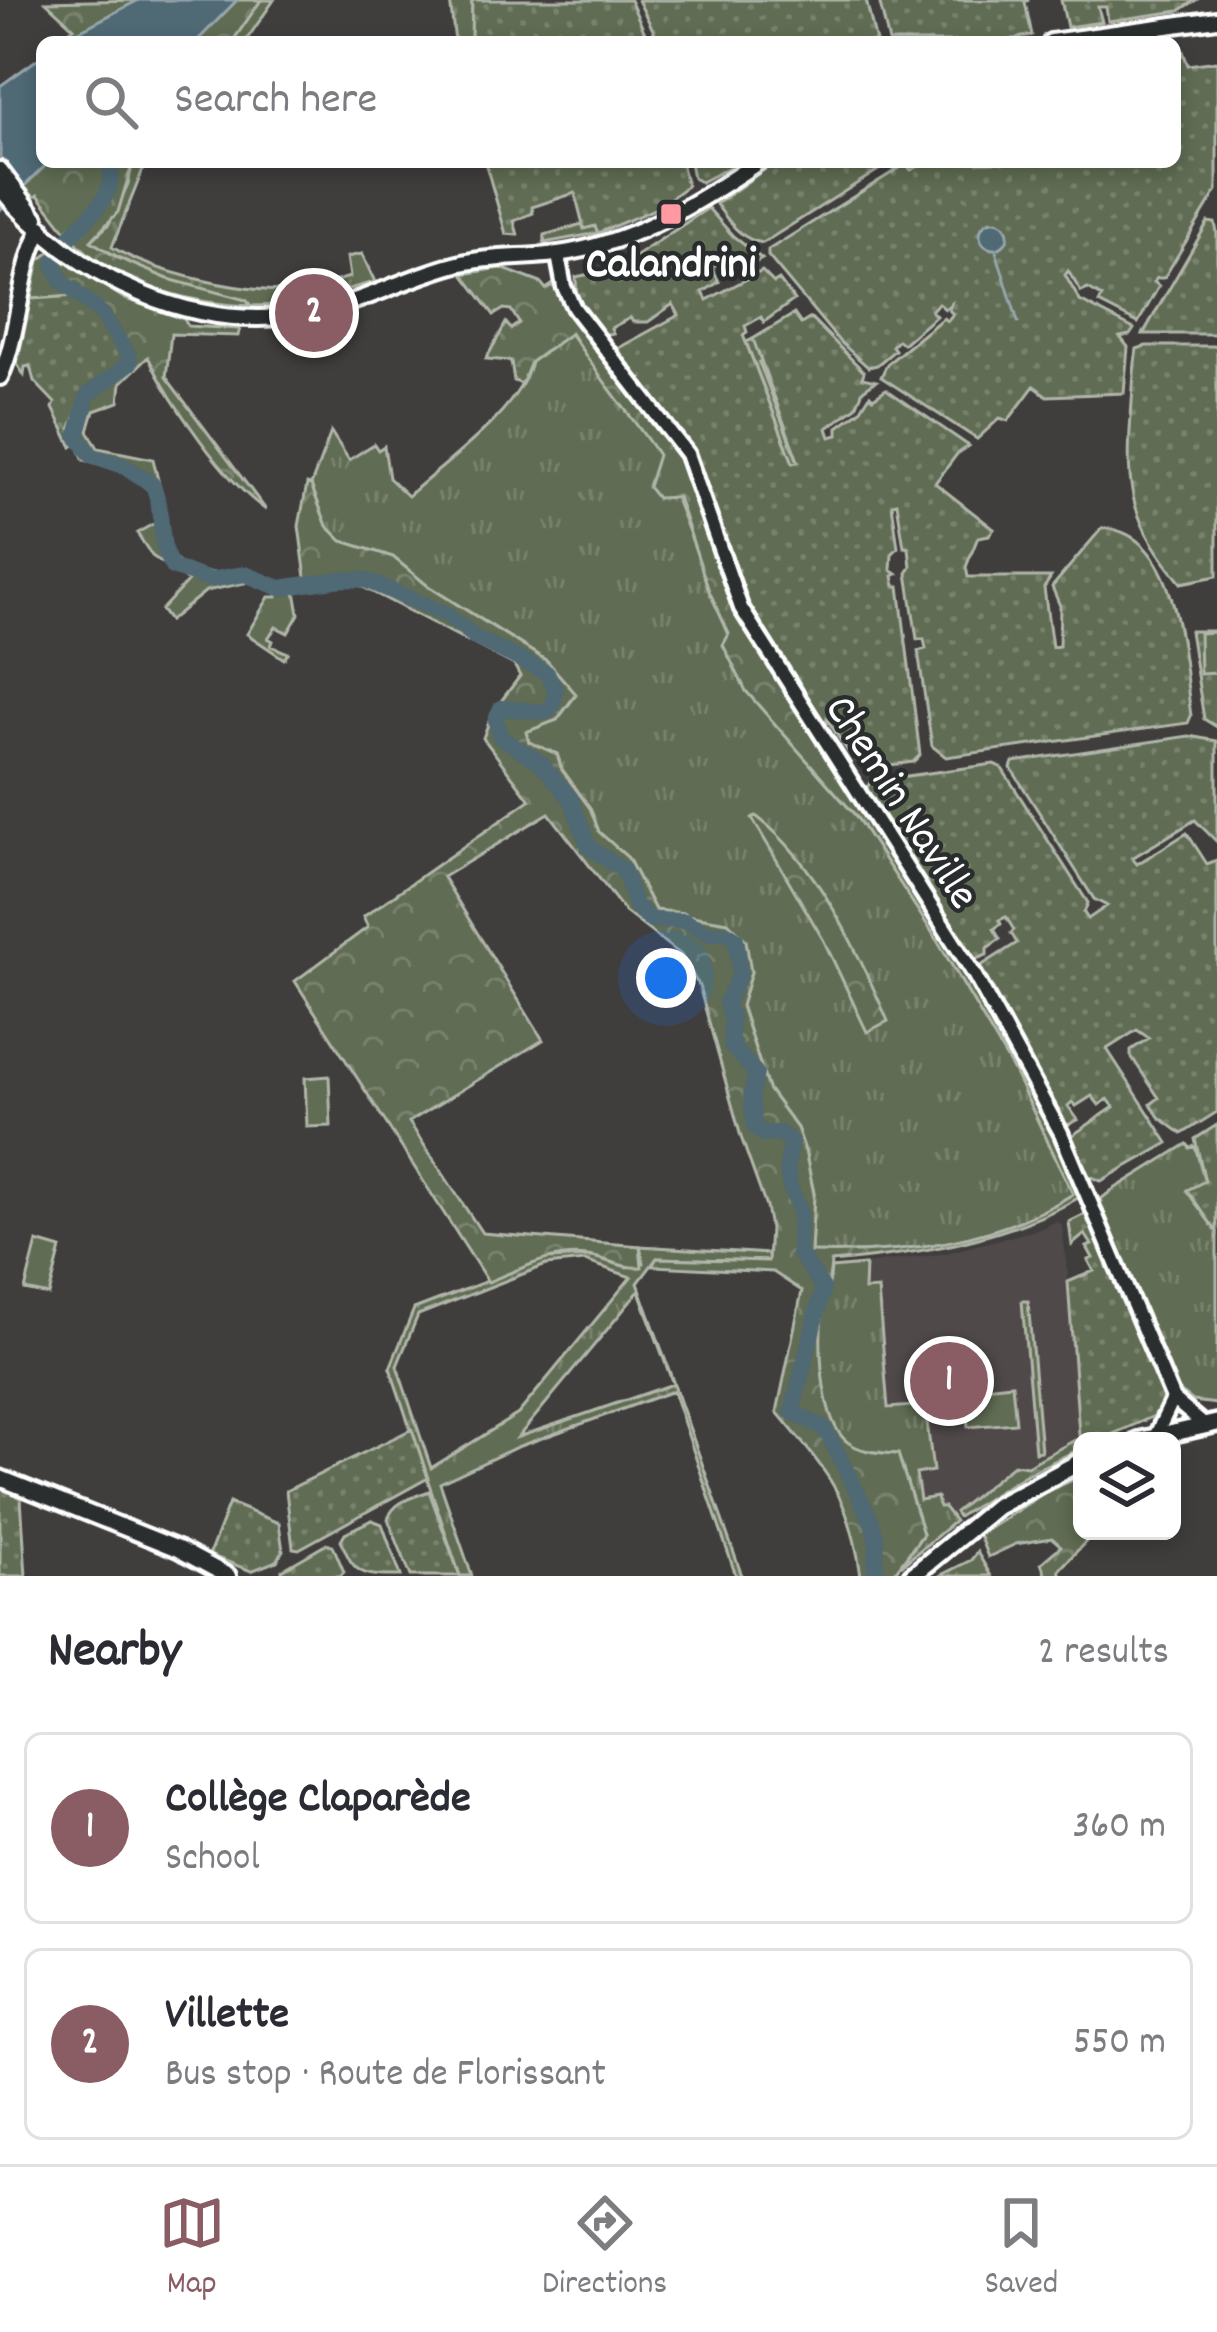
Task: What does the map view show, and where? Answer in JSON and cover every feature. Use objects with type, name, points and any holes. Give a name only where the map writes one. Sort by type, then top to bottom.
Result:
[{"type":"main road","points":[[1094,36],[1217,19]]},
{"type":"main road","points":[[0,188],[103,275],[186,309],[264,318],[337,307],[463,263],[591,248],[641,229],[748,168]]},
{"type":"main road","points":[[0,170],[20,204]]},
{"type":"main road","points":[[0,376],[20,318],[33,245],[46,231]]},
{"type":"main road","points":[[1155,1432],[1204,1422]]},
{"type":"main road","points":[[912,1576],[997,1506],[1073,1466]]},
{"type":"main road","points":[[0,1478],[178,1549],[228,1576]]},
{"type":"street","name":"Chemin Naville","points":[[558,254],[563,286],[574,308],[689,458],[741,608],[974,974],[1061,1133],[1173,1399],[1204,1422]]},
{"type":"street","points":[[1159,1430],[1173,1399]]},
{"type":"shaded area","points":[[1057,1221],[1062,1225],[1079,1432],[1073,1432],[1073,1452],[923,1534],[831,1268],[942,1254]]},
{"type":"green space","points":[[139,0],[70,36],[60,35],[74,28],[46,2]]},
{"type":"green space","points":[[237,0],[261,0],[236,36],[202,36]]},
{"type":"green space","points":[[261,0],[274,0],[249,36],[236,36]]},
{"type":"green space","points":[[450,0],[472,0],[471,36],[454,36]]},
{"type":"green space","points":[[472,0],[630,0],[646,36],[471,36]]},
{"type":"green space","points":[[638,0],[866,0],[875,36],[656,36]]},
{"type":"green space","points":[[879,0],[1029,0],[1025,2],[1032,35],[888,36]]},
{"type":"green space","points":[[1061,0],[1196,0],[1179,11],[1108,21],[1106,7],[1098,7],[1102,22],[1067,27]]},
{"type":"green space","points":[[1181,46],[1188,65],[1217,61],[1217,190],[1164,278],[1154,282],[1159,286],[1138,323],[1099,303],[1102,297],[1088,289],[1081,292],[1068,271],[1065,275],[1080,301],[1134,329],[1120,337],[1128,347],[1124,393],[1047,396],[1034,386],[1008,421],[1000,418],[977,439],[881,377],[887,364],[943,318],[947,321],[953,314],[951,304],[945,309],[938,303],[931,311],[936,316],[903,344],[898,340],[892,346],[895,350],[877,365],[868,367],[838,340],[768,256],[768,250],[900,168],[1181,168]]},
{"type":"green space","points":[[43,168],[131,168],[118,212],[91,241],[168,279],[246,300],[251,306],[160,291],[117,272],[74,240],[38,195],[34,197],[24,186]]},
{"type":"green space","points":[[132,168],[144,168],[112,247],[151,265],[252,289],[302,289],[350,277],[347,257],[362,254],[375,282],[288,305],[251,306],[246,300],[146,270],[91,241],[109,224]]},
{"type":"green space","points":[[487,168],[682,168],[687,186],[657,208],[598,233],[595,226],[584,229],[575,193],[532,207],[533,213],[514,221],[518,235],[506,234]]},
{"type":"green space","points":[[691,168],[728,168],[701,182],[693,178]]},
{"type":"green space","points":[[767,168],[882,168],[763,243],[741,234],[716,204]]},
{"type":"green space","points":[[708,208],[762,259],[743,269],[734,255],[712,267],[719,282],[703,292],[707,300],[762,271],[774,283],[779,280],[794,300],[764,322],[761,317],[745,326],[743,335],[793,463],[798,461],[753,339],[794,314],[801,324],[811,318],[864,372],[862,378],[876,381],[863,390],[856,407],[827,428],[830,437],[838,435],[838,427],[860,411],[870,395],[873,398],[886,389],[969,446],[935,483],[994,529],[978,537],[966,567],[968,577],[1051,577],[1044,588],[1052,647],[1059,646],[1060,606],[1052,587],[1102,528],[1128,535],[1148,551],[1173,602],[1185,663],[1188,723],[946,757],[932,746],[918,651],[926,649],[924,639],[917,639],[907,573],[909,548],[904,547],[897,503],[892,504],[898,548],[892,554],[891,570],[899,586],[920,755],[913,762],[868,765],[853,757],[827,719],[826,732],[744,602],[693,449],[615,350],[679,315],[673,304],[648,322],[630,318],[611,328],[613,333],[602,335],[577,299],[576,277],[618,268]]},
{"type":"green space","points":[[1208,222],[1215,223],[1217,233],[1217,334],[1143,334]]},
{"type":"green space","points":[[582,224],[584,228],[595,226],[598,233],[544,243],[545,235]]},
{"type":"green space","points":[[50,252],[125,299],[184,319],[188,326],[240,329],[238,336],[171,334],[166,377],[266,510],[200,440],[148,357],[121,383],[119,402],[94,411],[88,431],[98,448],[153,459],[165,509],[159,548],[193,573],[248,572],[249,582],[206,591],[169,621],[161,610],[188,581],[152,556],[137,533],[155,523],[150,491],[121,469],[84,460],[70,429],[85,394],[114,373],[104,329],[77,296],[31,299],[39,260]]},
{"type":"green space","points":[[501,268],[546,289],[552,285],[679,452],[738,617],[995,1022],[1054,1131],[1079,1190],[1080,1197],[1051,1212],[990,1235],[928,1250],[831,1262],[821,1328],[822,1374],[834,1424],[852,1445],[898,1454],[923,1534],[892,1576],[861,1576],[850,1525],[834,1486],[777,1412],[802,1291],[773,1272],[652,1266],[657,1258],[768,1261],[766,1207],[741,1137],[699,986],[681,955],[625,912],[549,813],[443,877],[543,1040],[409,1122],[482,1233],[640,1246],[642,1267],[567,1256],[540,1261],[488,1282],[295,981],[368,927],[363,917],[530,800],[483,738],[492,713],[520,676],[514,665],[352,578],[307,585],[299,526],[307,484],[327,526],[342,541],[393,557],[428,586],[547,661],[576,694],[557,720],[526,732],[529,742],[557,754],[599,832],[628,858],[655,910],[728,922],[746,940],[751,972],[741,1006],[768,1089],[797,1128],[805,1151],[814,1194],[811,1252],[879,1251],[947,1242],[1013,1224],[1073,1194],[1014,1071],[934,935],[856,816],[746,691],[723,645],[729,634],[709,591],[678,497],[657,498],[648,487],[658,455],[647,439],[571,333],[531,362],[522,384],[514,381],[511,361],[486,359],[506,323],[511,329],[519,323],[511,310],[494,315],[463,274]]},
{"type":"green space","points":[[77,296],[94,312],[125,358],[114,373],[85,394],[70,429],[76,444],[72,447],[53,408],[55,403],[34,381],[30,366],[25,367],[24,375],[17,364],[31,299]]},
{"type":"green space","points":[[570,333],[659,455],[746,691],[856,816],[934,935],[1014,1071],[1073,1194],[1013,1224],[947,1242],[879,1251],[811,1252],[814,1193],[805,1151],[797,1128],[768,1089],[741,1005],[751,972],[685,913],[655,910],[628,858],[599,832],[557,754],[506,734],[557,720],[576,695],[547,661],[428,586],[393,557],[342,541],[327,526],[311,485],[331,432],[349,460],[374,444],[378,450],[384,446],[389,478],[408,496],[497,417],[531,362]]},
{"type":"green space","points":[[753,339],[798,462],[793,463],[746,342]]},
{"type":"green space","points":[[1217,346],[1217,576],[1181,583],[1152,542],[1135,506],[1129,466],[1133,382],[1137,349]]},
{"type":"green space","points":[[278,591],[295,591],[299,614],[288,633],[276,627],[268,638],[273,641],[271,646],[288,653],[284,659],[247,634],[269,597],[277,597]]},
{"type":"green space","points":[[1190,631],[1217,631],[1217,727],[1204,719]]},
{"type":"green space","points":[[1217,632],[1217,673],[1200,674],[1199,633]]},
{"type":"green space","points":[[1189,736],[1217,741],[1217,842],[1195,820],[1132,858],[1137,864],[1187,833],[1207,864],[1217,860],[1217,1112],[1182,1134],[1159,1117],[1151,1104],[1159,1098],[1131,1056],[1131,1050],[1149,1038],[1137,1030],[1107,1049],[1168,1143],[1101,1181],[1087,1175],[1070,1137],[1114,1107],[1108,1099],[1099,1105],[1092,1096],[1076,1106],[1072,1102],[1068,1106],[1078,1120],[1065,1126],[976,969],[1017,943],[1014,930],[1006,917],[999,920],[1001,924],[994,929],[1000,939],[987,948],[987,955],[971,961],[865,791],[871,781],[994,764],[1001,767],[1088,903],[1084,913],[1088,919],[1107,906],[1094,899],[1011,768],[1013,762]]},
{"type":"green space","points":[[756,816],[817,883],[849,937],[888,1021],[867,1032],[824,941],[752,818]]},
{"type":"green space","points":[[329,1076],[331,1126],[307,1127],[305,1078]]},
{"type":"green space","points":[[1217,1125],[1217,1232],[1187,1190],[1205,1181],[1195,1139]]},
{"type":"green space","points":[[1187,1144],[1195,1146],[1205,1182],[1187,1191],[1217,1232],[1217,1404],[1193,1401],[1177,1389],[1101,1212],[1101,1199],[1111,1191]]},
{"type":"green space","points":[[1089,1212],[1120,1285],[1116,1288],[1124,1294],[1165,1395],[1154,1416],[1118,1432],[1079,1432],[1068,1282],[1094,1271],[1087,1247],[1092,1245],[1085,1234],[1072,1245],[1069,1222]]},
{"type":"green space","points":[[37,1242],[61,1249],[49,1295],[25,1290]]},
{"type":"green space","points":[[640,1246],[769,1254],[768,1261],[657,1258],[638,1283],[742,1576],[736,1576],[673,1391],[517,1447],[440,1483],[472,1576],[460,1576],[390,1368],[414,1309],[545,1259],[593,1257],[627,1267],[644,1263]],"holes":[[[585,1261],[631,1277],[518,1414],[431,1468],[397,1366],[418,1315],[546,1265]],[[639,1291],[673,1384],[518,1437]]]},
{"type":"green space","points":[[865,1265],[864,1290],[878,1289],[888,1408],[925,1405],[933,1471],[916,1474],[920,1500],[937,1497],[939,1507],[955,1521],[901,1566],[923,1534],[898,1454],[863,1450],[845,1440],[831,1417],[821,1367],[821,1323],[831,1268]]},
{"type":"green space","points":[[1022,1301],[1028,1301],[1041,1451],[1035,1452]]},
{"type":"green space","points":[[1012,1384],[1016,1423],[968,1427],[965,1389]]},
{"type":"green space","points":[[412,1429],[428,1478],[299,1549],[293,1548],[286,1491]]},
{"type":"green space","points":[[1073,1441],[1073,1452],[958,1517],[955,1512],[1014,1464],[1027,1466]]},
{"type":"green space","points":[[1073,1480],[1073,1540],[1087,1540],[1059,1570],[1061,1576],[1046,1576],[1041,1563],[1061,1546],[1052,1538],[1016,1544],[988,1557],[979,1535]]},
{"type":"green space","points":[[0,1486],[21,1498],[26,1576],[0,1576]]},
{"type":"green space","points":[[429,1491],[460,1576],[411,1576],[388,1519],[400,1503]]},
{"type":"green space","points":[[229,1503],[279,1523],[283,1551],[277,1561],[251,1571],[209,1555]]},
{"type":"green space","points":[[372,1520],[382,1524],[401,1576],[362,1572],[346,1552],[341,1540],[345,1533]]},
{"type":"green space","points":[[327,1544],[333,1546],[344,1572],[340,1576],[282,1576],[282,1570]]},
{"type":"green space","points":[[977,1552],[991,1576],[939,1576],[971,1560]]},
{"type":"water","points":[[139,0],[237,0],[202,36],[70,36]]},
{"type":"water","points":[[36,60],[36,168],[43,168],[0,210],[0,86]]},
{"type":"water","points":[[994,221],[1004,225],[1008,235],[1004,245],[994,249],[984,245],[980,235],[984,225]]},
{"type":"waterway","points":[[110,168],[108,191],[54,265],[61,281],[101,313],[130,363],[88,395],[77,436],[91,455],[126,467],[152,484],[172,567],[210,580],[245,574],[280,588],[365,580],[446,614],[476,638],[547,673],[556,690],[552,707],[546,712],[501,708],[496,720],[500,737],[540,762],[571,799],[589,847],[624,871],[635,905],[650,920],[685,921],[708,933],[727,933],[736,939],[740,973],[726,1003],[731,1046],[756,1073],[751,1096],[755,1128],[764,1134],[780,1133],[791,1142],[787,1167],[800,1211],[799,1253],[823,1288],[792,1412],[824,1428],[835,1448],[872,1522],[877,1542],[875,1569],[880,1576]]},
{"type":"waterway","points":[[996,251],[1018,322]]},
{"type":"place","name":"Calandrini","points":[[671,214]]},
{"type":"place","name":"Villette","points":[[314,313]]},
{"type":"place","name":"Collège Claparède","points":[[949,1381]]}]
